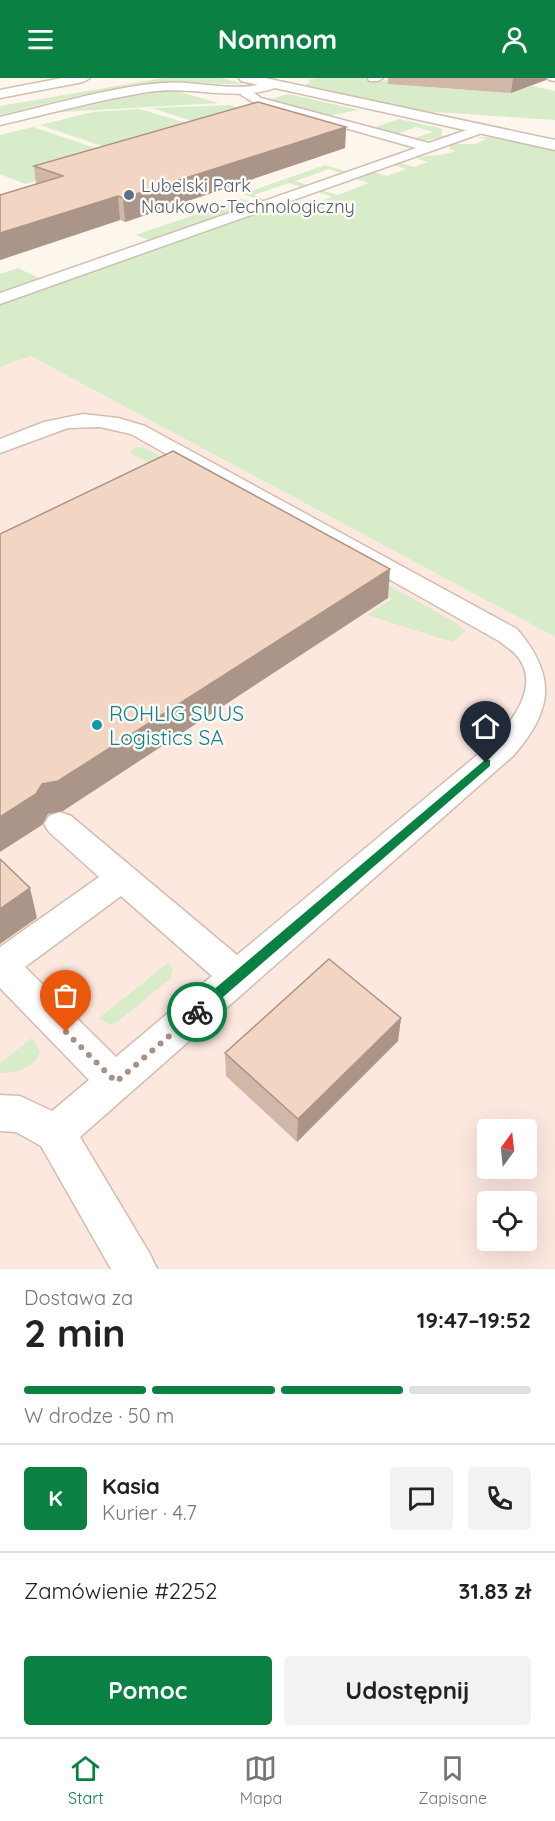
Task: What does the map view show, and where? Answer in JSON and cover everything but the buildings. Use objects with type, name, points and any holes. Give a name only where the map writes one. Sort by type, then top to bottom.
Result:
[{"type":"street","points":[[0,84],[30,78]]},
{"type":"street","points":[[0,94],[83,78]]},
{"type":"street","points":[[275,85],[301,78]]},
{"type":"street","points":[[0,121],[168,85],[275,85],[555,146]]},
{"type":"lane","points":[[246,85],[247,95],[257,100],[428,147]]},
{"type":"lane","points":[[0,299],[478,130]]},
{"type":"lane","points":[[0,447],[51,425],[70,421],[105,420],[138,430],[508,634],[530,654],[541,678],[541,692],[526,725],[504,748],[55,1133]]},
{"type":"lane","points":[[60,824],[238,977]]},
{"type":"lane","points":[[116,1082],[1,966],[122,878]]},
{"type":"lane","points":[[0,1113],[20,1114],[55,1133],[135,1269]]},
{"type":"shaded area","points":[[29,356],[555,637],[555,1269],[0,1269],[0,367]]},
{"type":"green space","points":[[163,78],[222,78],[244,84],[176,82],[135,85],[76,96],[0,115],[0,106]]},
{"type":"green space","points":[[369,78],[367,79],[377,82],[385,80],[414,86],[511,93],[532,86],[555,91],[555,120],[419,111],[305,85],[310,82],[308,80]]},
{"type":"green space","points":[[173,90],[219,103],[61,112],[157,91]]},
{"type":"green space","points":[[288,94],[359,110],[327,116],[268,100]]},
{"type":"green space","points":[[230,105],[260,114],[213,128],[152,108]]},
{"type":"green space","points":[[139,109],[207,129],[125,154],[40,125],[93,112]]},
{"type":"green space","points":[[399,119],[440,128],[443,131],[441,135],[445,136],[417,140],[412,139],[433,132],[416,127],[395,135],[372,128]]},
{"type":"green space","points":[[33,127],[119,156],[25,184],[0,174],[0,135]]},
{"type":"green space","points":[[477,137],[493,137],[555,150],[555,637],[30,356],[0,367],[0,305],[282,205],[296,210],[332,197],[319,192],[338,195],[369,183],[356,179],[374,172],[387,176],[406,169],[393,165],[400,163],[414,167],[427,162],[416,158],[455,151],[450,149],[452,144],[475,144],[487,139]]},
{"type":"green space","points":[[325,165],[345,171],[341,173],[329,169],[295,181],[307,185],[302,187],[289,183],[254,195],[266,200],[263,201],[243,194]]},
{"type":"green space","points":[[242,199],[257,203],[149,240],[135,235]]},
{"type":"green space","points":[[18,268],[43,280],[0,295],[0,274]]},
{"type":"green space","points":[[136,447],[145,448],[458,624],[466,632],[452,642],[367,615],[392,599],[129,452]]},
{"type":"green space","points":[[168,963],[173,968],[171,978],[116,1023],[110,1025],[99,1018]]},
{"type":"green space","points":[[32,1038],[40,1051],[34,1062],[13,1072],[0,1073],[0,1063]]},
{"type":"way so far","points":[[66,1032],[116,1082],[197,1012]]},
{"type":"place","name":"Lubelski Park Naukowo-Technologiczny","points":[[129,195]]},
{"type":"place","name":"ROHLIG SUUS Logistics SA","points":[[97,725]]},
{"type":"route","points":[[197,1012],[486,763]]}]
